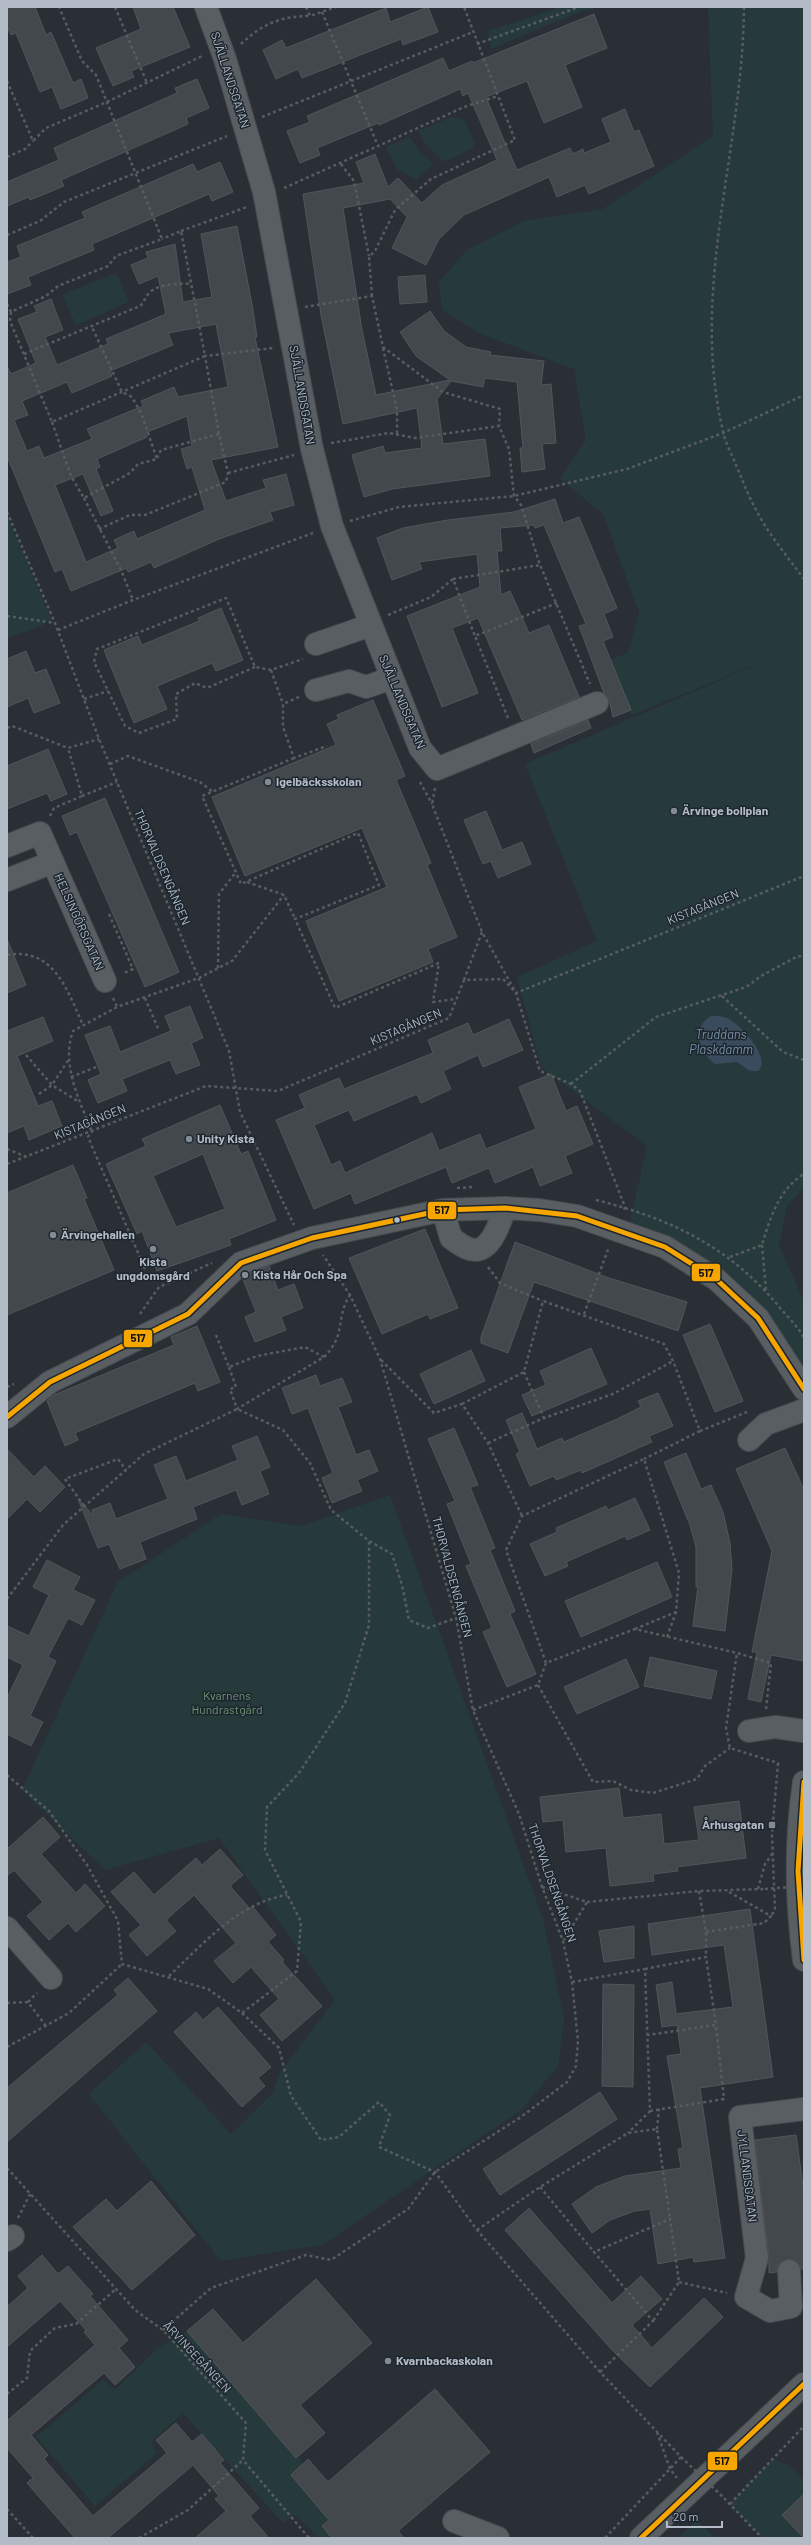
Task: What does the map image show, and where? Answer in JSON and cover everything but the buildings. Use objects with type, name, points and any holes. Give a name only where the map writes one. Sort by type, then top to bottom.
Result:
[{"type":"street","name":"SJÄLLANDSGATAN","points":[[206,7],[250,124],[312,449],[332,526],[378,620],[392,678],[420,748],[437,769]]},
{"type":"street","points":[[316,644],[378,620]]},
{"type":"street","points":[[316,690],[349,681],[366,687],[392,678]]},
{"type":"street","points":[[437,769],[597,703]]},
{"type":"street","points":[[7,846],[40,833]]},
{"type":"street","name":"HELSINGÖRSGATAN","points":[[40,833],[105,981]]},
{"type":"street","name":"HELSINGÖRSGATAN","points":[[7,880],[53,862]]},
{"type":"street","points":[[443,1210],[451,1238],[467,1249],[475,1250],[486,1245],[498,1229],[505,1208]]},
{"type":"street","points":[[7,1417],[50,1382],[188,1314],[240,1263],[304,1234],[443,1210],[505,1208],[539,1210],[577,1216],[665,1247],[716,1279],[758,1318],[804,1389]]},
{"type":"street","points":[[749,1440],[766,1424],[804,1410]]},
{"type":"street","points":[[757,1730],[775,1728],[804,1731]]},
{"type":"street","points":[[804,1782],[799,1815],[797,1875],[804,1960]]},
{"type":"street","points":[[7,1928],[52,1978]]},
{"type":"street","name":"JYLLANDSGATAN","points":[[746,2297],[757,2258],[740,2117],[804,2109]]},
{"type":"street","points":[[746,2297],[770,2311],[791,2307],[789,2270]]},
{"type":"street","points":[[641,2538],[804,2384]]},
{"type":"street","points":[[454,2521],[498,2538]]},
{"type":"path","points":[[60,7],[82,61],[96,75],[162,239]]},
{"type":"path","points":[[114,7],[147,83]]},
{"type":"path","points":[[306,7],[310,16]]},
{"type":"path","points":[[238,37],[240,44],[258,28],[294,16],[310,16],[336,7]]},
{"type":"path","points":[[369,257],[375,251],[395,210],[431,179],[515,140],[464,7]]},
{"type":"path","points":[[477,44],[572,8],[579,7]]},
{"type":"path","points":[[744,7],[743,46],[715,261],[710,325],[712,376],[723,433],[753,504],[770,533],[804,579]]},
{"type":"path","points":[[322,12],[352,79],[378,146]]},
{"type":"path","points":[[7,235],[40,221],[64,202],[250,124],[352,79],[473,32]]},
{"type":"path","points":[[7,157],[25,149],[46,128],[106,102],[207,54]]},
{"type":"path","points":[[7,81],[33,141]]},
{"type":"path","points":[[282,184],[285,190],[464,107],[498,96]]},
{"type":"path","points":[[341,164],[354,181],[369,257],[372,296],[397,410],[397,434]]},
{"type":"path","points":[[11,312],[46,296],[58,286],[108,266],[116,256],[250,206]]},
{"type":"path","points":[[99,529],[130,515],[145,515],[226,482],[228,473],[219,434],[182,231]]},
{"type":"path","points":[[24,354],[140,306],[149,293],[169,285],[191,284]]},
{"type":"path","points":[[301,308],[372,296]]},
{"type":"path","points":[[7,304],[11,312],[10,321],[52,422],[71,476],[121,570],[133,600]]},
{"type":"path","points":[[92,327],[122,392],[132,397],[141,413],[157,459]]},
{"type":"path","points":[[383,347],[443,392],[500,409],[499,426],[509,449],[514,496],[521,505],[540,565],[557,603],[597,703]]},
{"type":"path","points":[[52,422],[205,356],[275,348]]},
{"type":"path","points":[[58,630],[133,600],[332,526],[399,507],[514,496],[628,469],[723,433],[804,395]]},
{"type":"path","points":[[328,444],[389,433],[415,438],[499,426]]},
{"type":"path","points":[[157,459],[161,450],[219,434]]},
{"type":"path","points":[[228,473],[298,454]]},
{"type":"path","points":[[84,498],[130,473],[138,464],[157,459]]},
{"type":"path","name":"THORVALDSENGÅNGEN","points":[[7,512],[58,630],[99,739],[229,1051],[237,1088],[240,1112],[273,1185],[304,1234],[350,1295],[380,1359],[456,1618],[473,1710],[519,1814],[542,1887],[563,1941],[572,1982],[578,2041],[576,2066],[567,2082],[521,2117],[435,2172],[408,2209],[331,2260],[306,2255],[211,2288],[163,2330]]},
{"type":"path","points":[[378,620],[431,597],[453,580],[540,565]]},
{"type":"path","points":[[453,580],[516,737]]},
{"type":"path","points":[[255,667],[226,598],[97,649],[94,662],[125,726],[139,733],[178,719],[176,694],[195,683],[207,688],[255,667],[271,670],[320,652],[316,644]]},
{"type":"path","points":[[475,636],[557,603]]},
{"type":"path","points":[[7,616],[55,623]]},
{"type":"path","points":[[271,670],[283,704],[283,727],[294,758]]},
{"type":"path","points":[[283,704],[316,690]]},
{"type":"path","points":[[84,699],[108,691]]},
{"type":"path","points":[[7,728],[12,726],[68,748],[99,739]]},
{"type":"path","points":[[295,919],[379,885],[358,833],[241,884],[202,796],[327,746]]},
{"type":"path","points":[[68,748],[82,796]]},
{"type":"path","points":[[110,764],[128,756],[200,782],[213,792]]},
{"type":"path","points":[[437,769],[432,804],[482,932],[516,993],[540,1071],[571,1084],[580,1091],[625,1207],[584,1314]]},
{"type":"path","points":[[40,833],[54,808],[117,782]]},
{"type":"path","points":[[218,968],[219,894],[236,872]]},
{"type":"path","name":"KISTAGÅNGEN","points":[[516,993],[804,876]]},
{"type":"path","points":[[246,882],[284,895],[335,1008],[439,963],[433,1002],[456,999]]},
{"type":"path","points":[[145,1269],[88,1137],[92,1130],[71,1077],[69,1041],[73,1031],[117,1007],[199,978],[232,961],[284,895]]},
{"type":"path","points":[[105,981],[133,969],[109,914]]},
{"type":"path","name":"KISTAGÅNGEN","points":[[7,1164],[206,1086],[278,1091],[449,1018],[482,932]]},
{"type":"path","points":[[7,955],[20,953],[52,966],[65,986],[83,1025]]},
{"type":"path","points":[[571,1084],[656,1017],[746,987],[761,976],[798,956],[804,957]]},
{"type":"path","points":[[464,980],[503,979],[516,993]]},
{"type":"path","points":[[722,996],[782,1052],[804,1060]]},
{"type":"path","points":[[145,998],[159,1032]]},
{"type":"path","points":[[26,1055],[52,1085],[80,1102]]},
{"type":"path","points":[[39,1094],[52,1085],[69,1058]]},
{"type":"path","points":[[71,1077],[99,1066]]},
{"type":"path","points":[[7,1149],[27,1157]]},
{"type":"path","points":[[766,1291],[762,1245],[772,1213],[793,1181],[804,1174]]},
{"type":"path","points":[[730,1258],[762,1245]]},
{"type":"path","points":[[473,1710],[538,1685],[546,1663],[506,1550],[522,1516],[700,1431],[673,1361],[664,1344],[584,1314],[544,1301],[500,1283],[475,1250]]},
{"type":"path","points":[[138,1318],[159,1287],[216,1261]]},
{"type":"path","points":[[7,1599],[63,1525],[144,1454],[237,1409],[324,1357],[332,1350],[340,1333],[343,1306],[350,1295]]},
{"type":"path","points":[[544,1301],[524,1372],[544,1418]]},
{"type":"path","points":[[216,1335],[236,1387],[230,1389],[237,1409],[283,1430],[310,1463],[331,1510],[368,1541],[392,1554],[409,1620],[428,1628],[456,1618]]},
{"type":"path","points":[[229,1367],[257,1356],[305,1347],[324,1357]]},
{"type":"path","points":[[380,1359],[434,1413],[462,1404],[524,1372]]},
{"type":"path","points":[[488,1443],[544,1418],[613,1394],[673,1361]]},
{"type":"path","points":[[7,1387],[21,1380]]},
{"type":"path","points":[[462,1404],[488,1443],[522,1516]]},
{"type":"path","points":[[84,1506],[65,1479],[118,1459],[126,1470]]},
{"type":"path","points":[[644,1459],[680,1573],[676,1612],[667,1637]]},
{"type":"path","points":[[242,2013],[297,1971],[300,1922],[265,1850],[268,1807],[299,1773],[345,1703],[369,1625],[368,1541]]},
{"type":"path","points":[[546,1663],[676,1612]]},
{"type":"path","points":[[635,1629],[737,1653],[772,1663],[757,1730]]},
{"type":"path","points":[[730,1748],[726,1728],[737,1653]]},
{"type":"path","points":[[538,1685],[593,1782],[613,1781],[631,1790],[653,1793],[697,1779],[705,1766],[730,1748]]},
{"type":"path","points":[[706,1932],[764,1923],[775,1910],[772,1854],[778,1763],[730,1748]]},
{"type":"path","points":[[7,1775],[49,1811],[87,1865],[118,1921],[122,1964]]},
{"type":"path","points":[[758,1889],[765,1864],[772,1854]]},
{"type":"path","points":[[542,1887],[587,1902],[699,1891],[729,1891],[804,1886]]},
{"type":"path","points":[[477,2230],[540,2187],[628,2134],[650,2111],[724,2099],[716,2025],[706,1957],[706,1932],[699,1891]]},
{"type":"path","points":[[729,1891],[771,1916]]},
{"type":"path","points":[[169,1976],[214,1933],[250,1907],[272,1898],[287,1896]]},
{"type":"path","points":[[563,1941],[587,1902]]},
{"type":"path","points":[[572,1982],[706,1957]]},
{"type":"path","points":[[122,1964],[169,1976],[208,1989],[242,2013],[279,2048],[291,2096],[321,2140],[339,2137],[379,2102],[390,2115],[379,2147],[435,2172],[477,2230],[600,2372],[681,2457],[724,2498],[762,2538]]},
{"type":"path","points":[[7,2047],[69,2013],[122,1964]]},
{"type":"path","points":[[645,1969],[650,2111]]},
{"type":"path","points":[[7,2003],[28,2002],[46,2026]]},
{"type":"path","points":[[648,2036],[716,2025]]},
{"type":"path","points":[[600,2372],[653,2320],[679,2282],[657,2130],[659,2109]]},
{"type":"path","points":[[628,2134],[657,2130]]},
{"type":"path","name":"ÄRVINGEGÅNGEN","points":[[7,2168],[135,2310],[163,2330],[246,2423],[243,2460]]},
{"type":"path","points":[[540,2187],[653,2320]]},
{"type":"path","points":[[10,2238],[20,2212],[30,2194]]},
{"type":"path","points":[[594,2252],[670,2219]]},
{"type":"path","points":[[679,2282],[746,2297]]},
{"type":"path","points":[[7,2394],[27,2378],[30,2351],[55,2328],[76,2324],[116,2289]]},
{"type":"path","points":[[730,2504],[804,2426]]},
{"type":"path","points":[[657,2432],[670,2469]]},
{"type":"path","points":[[605,2538],[681,2457]]},
{"type":"path","points":[[139,2538],[188,2510],[243,2460],[309,2538]]},
{"type":"path","points":[[7,2509],[33,2538]]},
{"type":"green space","points":[[561,7],[600,7],[579,12],[491,49],[488,31]]},
{"type":"green space","points":[[708,7],[804,7],[804,1188],[787,1206],[779,1245],[804,1302],[804,1376],[752,1301],[630,1223],[647,1146],[541,1067],[517,977],[597,941],[525,764],[772,658],[632,715],[611,659],[628,653],[639,612],[603,514],[560,479],[586,440],[574,369],[479,333],[442,310],[439,282],[467,250],[524,221],[603,209],[713,136]]},
{"type":"green space","points":[[452,117],[464,120],[474,142],[473,148],[444,162],[424,142],[418,131]]},
{"type":"green space","points":[[409,137],[434,165],[416,180],[397,169],[386,147]]},
{"type":"green space","points":[[116,273],[129,302],[76,325],[62,295]]},
{"type":"green space","points":[[7,516],[51,619],[41,626],[7,638]]},
{"type":"green space","name":"Kvarnens Hundrastgård","points":[[390,1495],[543,1919],[564,2018],[558,2066],[521,2110],[324,2244],[221,2261],[89,2094],[146,2042],[231,2134],[273,2093],[279,2074],[335,2000],[219,1838],[105,1870],[22,1790],[118,1582],[221,1514],[302,1526]]},
{"type":"green space","points":[[187,2331],[304,2464],[345,2538],[319,2538],[295,2515],[283,2523],[183,2413],[151,2442],[157,2453],[95,2506],[36,2437],[103,2380],[115,2390],[159,2347]]},
{"type":"green space","points":[[773,2459],[789,2465],[804,2481],[804,2538],[762,2538],[730,2504]]},
{"type":"green space","points":[[697,2520],[715,2538],[678,2538]]},
{"type":"water","name":"Truddans Plaskdamm","points":[[711,1016],[729,1019],[741,1028],[747,1035],[761,1058],[761,1065],[758,1071],[750,1071],[737,1062],[715,1064],[709,1059],[701,1047],[699,1033],[705,1021]]},
{"type":"transit line","name":"517","points":[[7,1417],[50,1382],[188,1314],[241,1263],[312,1238],[443,1210],[505,1208],[577,1216],[665,1247],[716,1279],[758,1318],[804,1389]]},
{"type":"transit line","name":"517","points":[[804,1782],[798,1871],[804,1960]]},
{"type":"transit line","name":"517","points":[[641,2538],[804,2384]]},
{"type":"place","name":"Igelbäcksskolan","points":[[268,782]]},
{"type":"place","name":"Ärvinge bollplan","points":[[674,811]]},
{"type":"place","name":"Unity Kista","points":[[189,1139]]},
{"type":"place","name":"Ärvingehallen","points":[[53,1235]]},
{"type":"place","name":"Kista ungdomsgård","points":[[153,1249]]},
{"type":"place","name":"Kista Hår Och Spa","points":[[245,1275]]},
{"type":"place","name":"Århusgatan","points":[[772,1825]]},
{"type":"place","name":"Kvarnbackaskolan","points":[[388,2361]]}]
